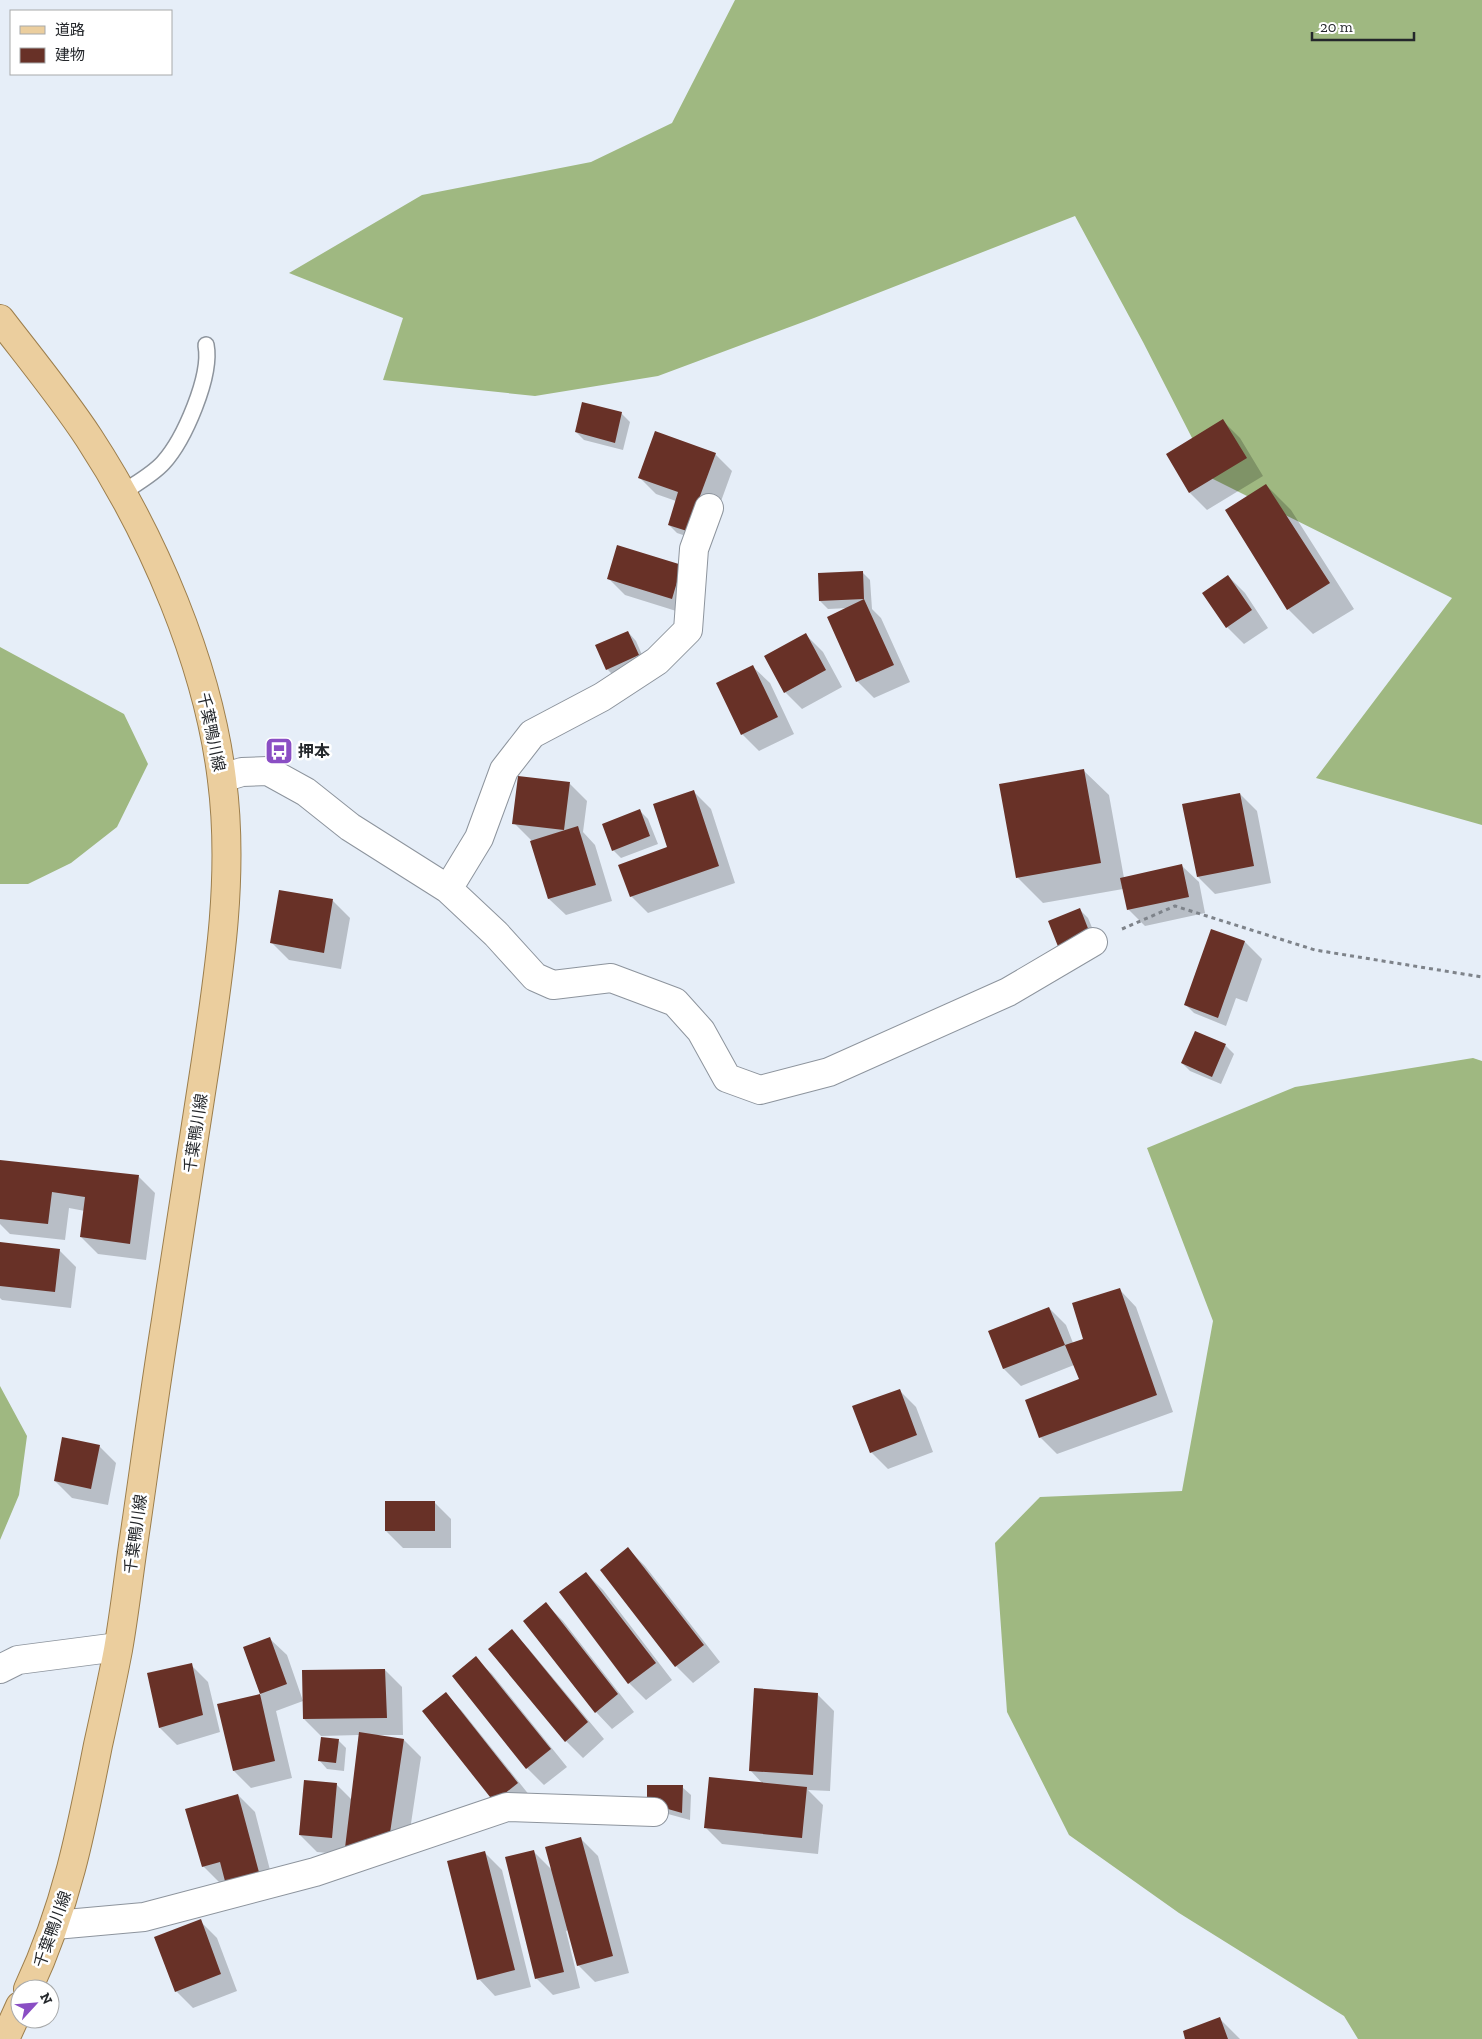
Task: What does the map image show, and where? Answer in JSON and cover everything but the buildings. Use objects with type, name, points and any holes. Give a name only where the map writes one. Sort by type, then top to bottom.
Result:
[{"type":"main road","name":"千葉鴨川線","points":[[0,319],[70,410],[122,494],[157,562],[199,674],[212,725],[222,778],[226,828],[227,880],[218,981],[118,1648],[80,1836],[68,1884],[32,1979]]},
{"type":"main road","points":[[4,2039],[10,2027]]},
{"type":"street","points":[[448,889],[479,838],[504,770],[532,734],[602,697],[657,661],[688,630],[694,549],[709,508]]},
{"type":"street","points":[[222,778],[242,772],[268,771],[306,792],[350,827],[448,889],[496,934],[535,977],[553,985],[611,978],[675,1002],[700,1031],[727,1078],[760,1090],[829,1072],[1008,992],[1093,942]]},
{"type":"street","points":[[0,1669],[18,1660],[118,1648]]},
{"type":"street","points":[[54,1925],[154,1915],[315,1872],[507,1808],[654,1812]]},
{"type":"lane","points":[[122,494],[161,465],[174,449],[193,408],[206,373],[208,355],[206,345]]},
{"type":"path","points":[[1093,942],[1175,906],[1315,950],[1482,977]]},
{"type":"green space","points":[[735,0],[1482,0],[1482,825],[1316,778],[1452,598],[1213,479],[1143,342],[1075,216],[814,318],[658,376],[535,396],[383,380],[403,318],[289,273],[422,195],[591,162],[672,123]]},
{"type":"green space","points":[[0,647],[124,714],[148,764],[117,827],[71,863],[28,884],[0,884]]},
{"type":"green space","points":[[1473,1058],[1482,1061],[1482,2039],[1358,2039],[1344,2016],[1179,1913],[1069,1835],[1007,1712],[995,1543],[1040,1497],[1182,1491],[1213,1321],[1147,1148],[1295,1087]]},
{"type":"green space","points":[[0,1386],[27,1436],[19,1495],[0,1540]]},
{"type":"place","name":"押本","points":[[279,751]]}]
